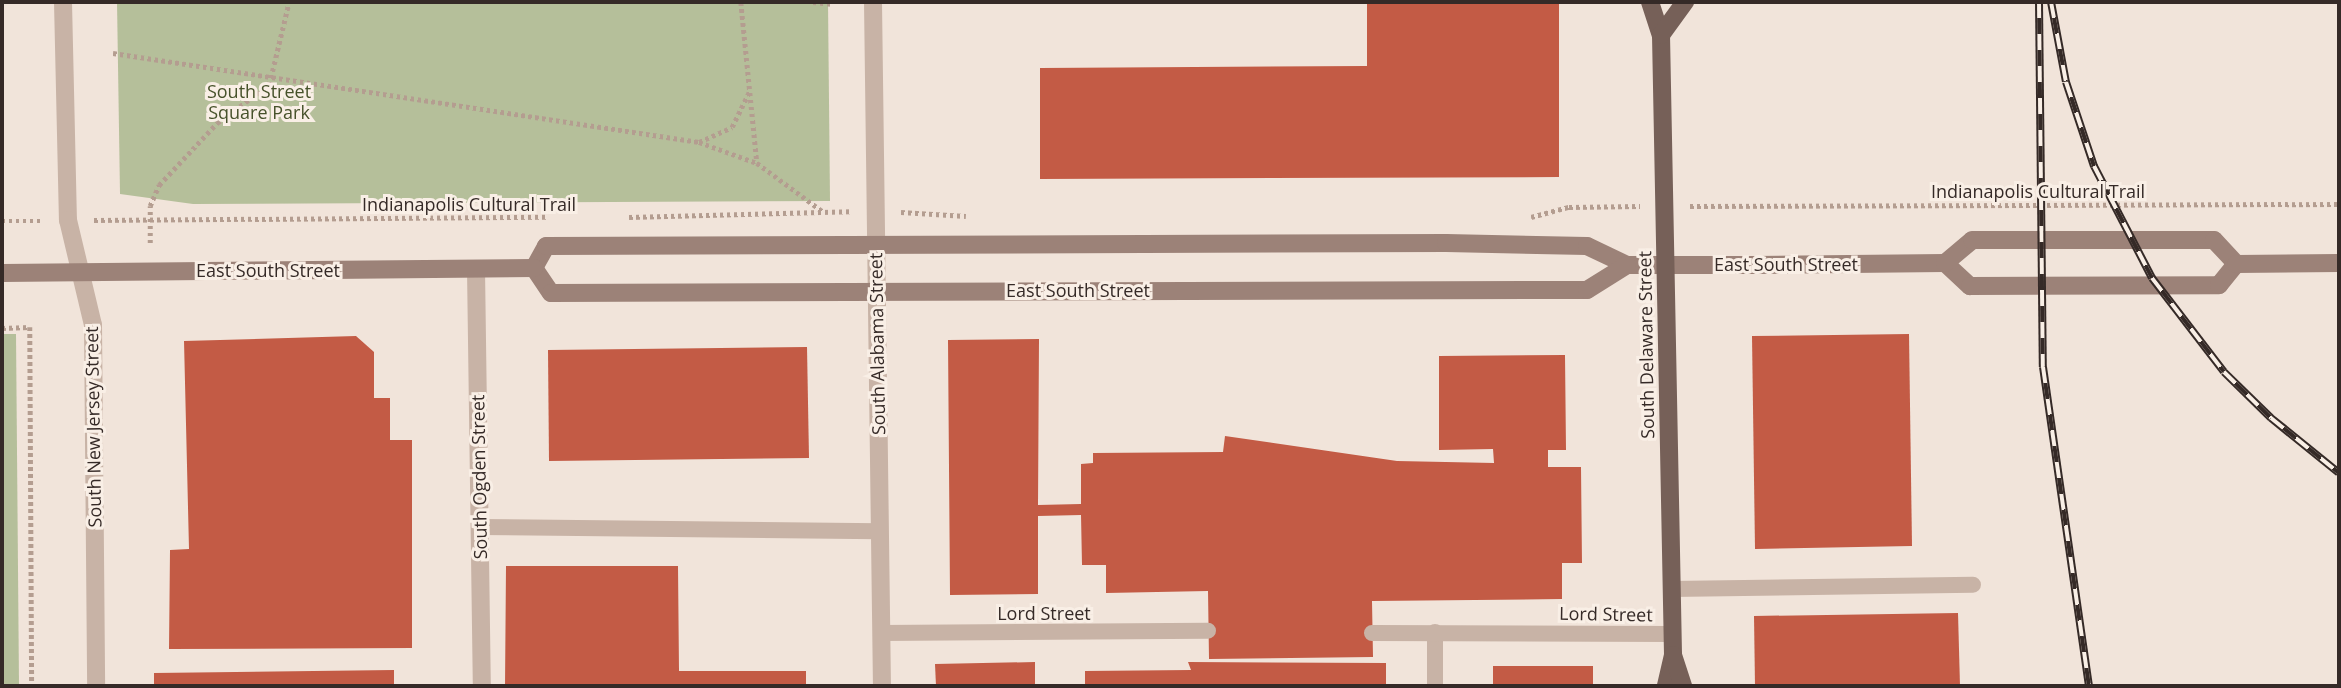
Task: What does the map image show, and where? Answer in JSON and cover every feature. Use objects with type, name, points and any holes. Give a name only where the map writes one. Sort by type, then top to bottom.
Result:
[{"type":"main road","name":"South Delaware Street","points":[[1650,2],[1661,35],[1672,634],[1673,655],[1683,686]]},
{"type":"main road","points":[[1661,35],[1685,2]]},
{"type":"main road","points":[[2236,264],[2219,285],[1970,286],[1945,263],[1972,240],[2214,240],[2236,264],[2339,263]]},
{"type":"main road","name":"East South Street","points":[[534,268],[546,246],[876,244],[1587,246],[1627,265],[1945,263]]},
{"type":"main road","name":"East South Street","points":[[534,268],[551,293],[1587,290],[1627,265]]},
{"type":"main road","name":"East South Street","points":[[2,273],[534,268]]},
{"type":"main road","name":"South Delaware Street","points":[[1666,686],[1673,655]]},
{"type":"street","name":"South New Jersey Street","points":[[64,2],[68,220],[93,325],[96,686]]},
{"type":"street","name":"South Alabama Street","points":[[873,2],[881,686]]},
{"type":"street","name":"South Ogden Street","points":[[475,269],[482,686]]},
{"type":"lane","points":[[479,527],[879,531]]},
{"type":"lane","points":[[1671,589],[1973,585]]},
{"type":"lane","name":"Lord Street","points":[[881,633],[1208,631]]},
{"type":"lane","points":[[1435,632],[1435,686]]},
{"type":"lane","name":"Lord Street","points":[[1372,633],[1672,634]]},
{"type":"path","points":[[150,243],[153,195],[177,163],[272,78],[289,2]]},
{"type":"path","points":[[741,2],[757,163]]},
{"type":"path","points":[[813,2],[831,4]]},
{"type":"path","points":[[113,53],[699,142],[757,163],[822,211],[623,217]]},
{"type":"path","points":[[699,142],[732,127],[749,92]]},
{"type":"path","name":"Indianapolis Cultural Trail","points":[[1736,206],[2339,204]]},
{"type":"path","name":"Indianapolis Cultural Trail","points":[[115,220],[555,217]]},
{"type":"path","points":[[2,221],[41,221]]},
{"type":"path","points":[[2,328],[30,327],[32,686]]},
{"type":"green space","name":"South Street Square Park","points":[[117,2],[828,2],[830,201],[193,204],[120,194]]},
{"type":"green space","points":[[2,334],[16,334],[19,686],[2,686]]},
{"type":"building","points":[[1367,2],[1559,2],[1559,177],[1040,179],[1040,68],[1367,66]]},
{"type":"building","points":[[1909,334],[1912,546],[1755,549],[1752,336]]},
{"type":"building","points":[[356,336],[374,352],[374,398],[390,398],[390,440],[412,440],[412,648],[169,649],[170,550],[189,549],[184,341]]},
{"type":"building","points":[[1039,339],[1038,505],[1081,504],[1081,464],[1093,463],[1093,453],[1223,452],[1225,436],[1397,461],[1494,463],[1493,449],[1439,450],[1439,356],[1565,355],[1566,450],[1548,450],[1548,467],[1581,467],[1582,563],[1562,563],[1562,599],[1372,601],[1373,657],[1209,659],[1208,591],[1106,593],[1106,565],[1082,565],[1081,515],[1038,516],[1038,594],[950,595],[948,340]]},
{"type":"building","points":[[807,347],[809,458],[549,461],[548,350]]},
{"type":"building","points":[[506,566],[678,566],[679,671],[806,671],[806,686],[505,686]]},
{"type":"building","points":[[1958,613],[1960,686],[1755,686],[1754,616]]},
{"type":"building","points":[[1035,662],[1035,686],[936,686],[935,664]]},
{"type":"building","points":[[1188,662],[1386,663],[1386,686],[1085,686],[1085,671],[1191,670]]},
{"type":"building","points":[[1493,666],[1593,666],[1593,686],[1493,686]]},
{"type":"building","points":[[394,670],[394,686],[154,686],[154,673]]},
{"type":"railway","points":[[2039,2],[2043,367],[2089,686]]},
{"type":"railway","points":[[2051,2],[2066,82],[2094,166],[2152,278],[2224,372],[2271,418],[2339,473]]}]
